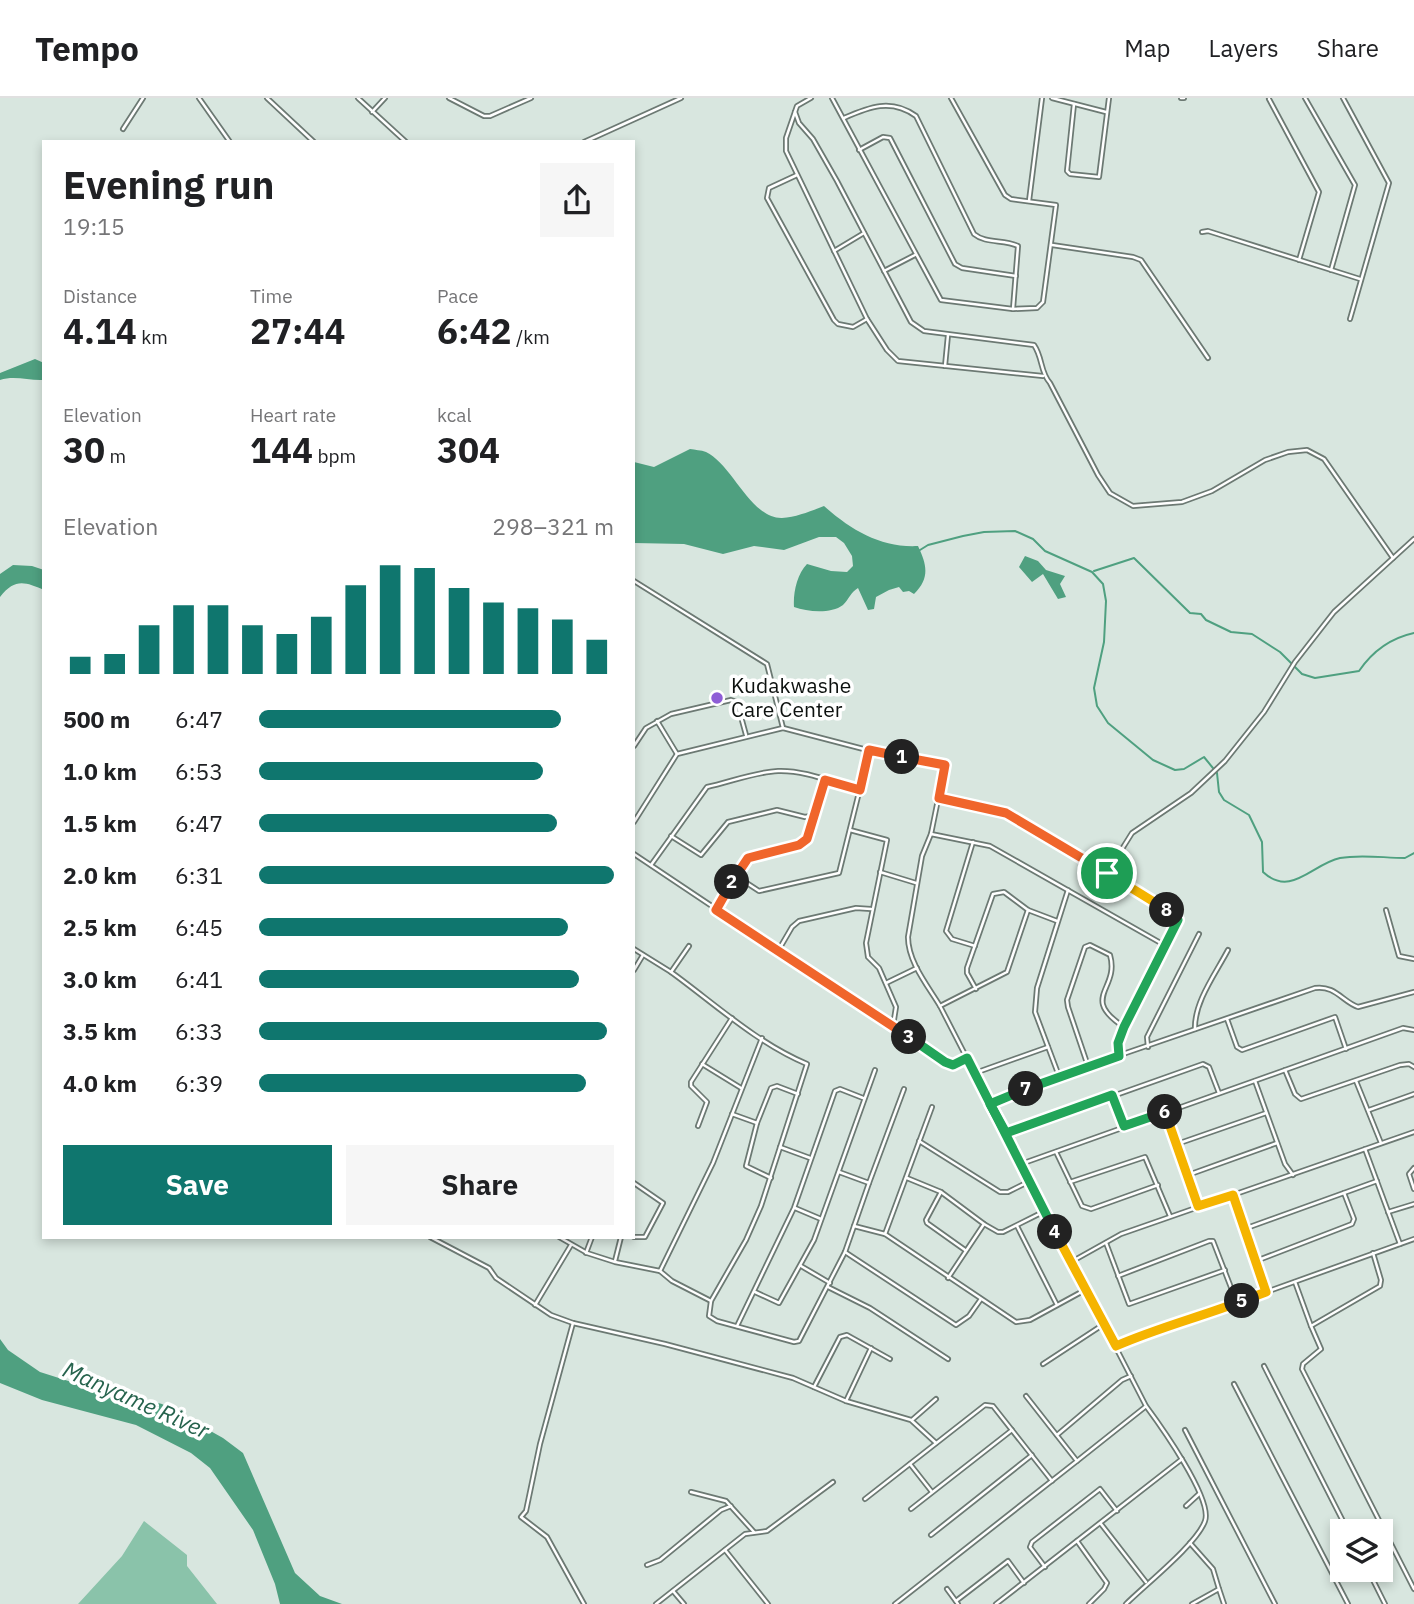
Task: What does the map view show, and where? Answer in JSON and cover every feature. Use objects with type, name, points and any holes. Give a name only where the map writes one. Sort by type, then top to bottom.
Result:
[{"type":"street","points":[[123,129],[143,98]]},
{"type":"street","points":[[199,98],[229,140]]},
{"type":"street","points":[[267,98],[312,140]]},
{"type":"street","points":[[358,98],[404,140]]},
{"type":"street","points":[[372,111],[385,98]]},
{"type":"street","points":[[449,98],[484,116],[490,116],[531,98]]},
{"type":"street","points":[[588,140],[681,98]]},
{"type":"street","points":[[811,98],[799,104],[785,145],[797,176],[867,319],[887,350],[896,359],[1043,376]]},
{"type":"street","points":[[832,98],[941,300],[1013,309],[1032,309],[1042,305],[1056,205],[1011,199],[1001,190],[951,98]]},
{"type":"street","points":[[1029,201],[1042,98]]},
{"type":"street","points":[[1052,98],[1106,111]]},
{"type":"street","points":[[1074,104],[1066,169],[1070,174],[1099,177],[1109,98]]},
{"type":"street","points":[[1305,98],[1355,185],[1331,270]]},
{"type":"street","points":[[1343,98],[1389,183],[1350,319]]},
{"type":"street","points":[[1269,99],[1319,192],[1298,260]]},
{"type":"street","points":[[844,118],[880,103],[912,113],[976,237],[1018,246],[1013,309]]},
{"type":"street","points":[[795,112],[799,123],[813,139],[915,326],[924,331],[948,335],[1034,345],[1038,351],[1043,376],[1050,383],[1110,494],[1133,506],[1182,502],[1212,491],[1265,460],[1289,452],[1307,450],[1324,459],[1393,558]]},
{"type":"street","points":[[859,150],[883,138],[890,138],[955,264],[962,268],[1016,276]]},
{"type":"street","points":[[797,176],[769,188],[767,198],[834,320],[838,324],[853,327],[867,319]]},
{"type":"street","points":[[1202,232],[1208,231],[1360,279]]},
{"type":"street","points":[[834,251],[864,233]]},
{"type":"street","points":[[1052,245],[1141,260],[1208,358]]},
{"type":"street","points":[[884,271],[915,254]]},
{"type":"street","points":[[945,366],[948,335]]},
{"type":"street","points":[[1107,873],[1132,832],[1205,783],[1264,712],[1295,662],[1334,612],[1414,539]]},
{"type":"street","points":[[635,582],[767,664],[783,727]]},
{"type":"street","points":[[635,744],[646,728],[671,714],[735,700],[740,708],[746,735]]},
{"type":"street","points":[[657,721],[677,754]]},
{"type":"street","points":[[635,820],[677,754],[783,727],[869,750],[945,765],[931,834],[922,852],[907,941],[917,968],[940,1006],[1146,1406],[1182,1460],[1199,1493],[1205,1513],[1205,1521],[1189,1543],[1126,1604]]},
{"type":"street","points":[[736,876],[759,891],[839,873],[869,750]]},
{"type":"street","points":[[651,865],[708,787],[777,771],[797,773],[860,790]]},
{"type":"street","points":[[716,910],[748,858],[803,843],[810,835],[825,780]]},
{"type":"street","points":[[939,798],[1006,813],[1107,873],[1178,920],[1124,1027],[1118,1043],[1119,1056]]},
{"type":"street","points":[[671,836],[701,855],[728,822],[778,810],[805,817],[815,815]]},
{"type":"street","points":[[850,830],[887,840],[866,943],[867,955],[879,968],[897,1006],[893,1026]]},
{"type":"street","points":[[931,834],[990,846],[1166,946]]},
{"type":"street","points":[[973,842],[946,931],[951,939],[975,946]]},
{"type":"street","points":[[635,855],[945,1062],[953,1065],[967,1058]]},
{"type":"street","points":[[880,872],[916,883]]},
{"type":"street","points":[[1059,1076],[1035,1014],[1036,992],[1068,889]]},
{"type":"street","points":[[976,989],[966,971],[993,894],[1004,892],[1028,911],[1057,921]]},
{"type":"street","points":[[778,951],[792,927],[799,921],[856,908],[871,909]]},
{"type":"street","points":[[940,1006],[1001,976],[1009,969],[1028,911]]},
{"type":"street","points":[[1386,911],[1399,956],[1414,958]]},
{"type":"street","points":[[1148,1047],[1147,1037],[1199,934]]},
{"type":"street","points":[[1088,1066],[1068,1007],[1085,947],[1090,945],[1110,955],[1114,967],[1102,998],[1102,1005],[1111,1018],[1124,1027]]},
{"type":"street","points":[[671,972],[689,946]]},
{"type":"street","points":[[635,949],[732,1018],[794,1059],[807,1064],[771,1178],[746,1240],[711,1301],[709,1316],[717,1321],[797,1342],[845,1252],[904,1088]]},
{"type":"street","points":[[1195,1029],[1194,1017],[1228,950]]},
{"type":"street","points":[[635,968],[643,955]]},
{"type":"street","points":[[886,983],[917,968]]},
{"type":"street","points":[[990,1104],[1059,1076],[1321,987],[1343,995],[1352,1005],[1359,1007],[1414,992]]},
{"type":"street","points":[[1227,1018],[1237,1048],[1242,1049],[1335,1017],[1346,1049]]},
{"type":"street","points":[[698,1126],[707,1102],[690,1084],[732,1018]]},
{"type":"street","points":[[1021,1164],[1403,1028],[1414,1030]]},
{"type":"street","points":[[660,1271],[713,1163],[762,1038]]},
{"type":"street","points":[[975,1073],[1048,1047]]},
{"type":"street","points":[[702,1064],[742,1088]]},
{"type":"street","points":[[1006,1133],[1203,1064],[1209,1068],[1219,1093]]},
{"type":"street","points":[[1286,1070],[1295,1094],[1301,1099],[1405,1064],[1414,1067]]},
{"type":"street","points":[[755,1292],[779,1303],[801,1266],[839,1172],[875,1070]]},
{"type":"street","points":[[1255,1080],[1285,1164],[1293,1175]]},
{"type":"street","points":[[1356,1081],[1381,1143]]},
{"type":"street","points":[[771,1178],[746,1166],[757,1123],[771,1088],[778,1086],[798,1094]]},
{"type":"street","points":[[737,1326],[794,1208],[835,1091],[840,1089],[863,1098]]},
{"type":"street","points":[[1368,1110],[1414,1094]]},
{"type":"street","points":[[1112,1095],[1124,1126]]},
{"type":"street","points":[[885,1234],[932,1107]]},
{"type":"street","points":[[1166,1112],[1198,1206]]},
{"type":"street","points":[[1176,1144],[1266,1113]]},
{"type":"street","points":[[732,1115],[757,1123]]},
{"type":"street","points":[[1071,1262],[1121,1234],[1414,1132]]},
{"type":"street","points":[[919,1141],[1000,1192],[1008,1192],[1030,1181]]},
{"type":"street","points":[[1188,1175],[1277,1143]]},
{"type":"street","points":[[780,1147],[810,1158]]},
{"type":"street","points":[[1365,1149],[1400,1244]]},
{"type":"street","points":[[1055,1151],[1082,1206],[1086,1209],[1158,1185]]},
{"type":"street","points":[[1070,1182],[1143,1157],[1148,1159],[1170,1216]]},
{"type":"street","points":[[1414,1168],[1409,1174],[1414,1189]]},
{"type":"street","points":[[839,1172],[869,1183]]},
{"type":"street","points":[[907,1178],[941,1192],[998,1232],[1007,1231],[1044,1211]]},
{"type":"street","points":[[1244,1229],[1377,1181]]},
{"type":"street","points":[[635,1184],[663,1203],[645,1237],[635,1237]]},
{"type":"street","points":[[941,1192],[926,1220],[927,1223],[965,1250]]},
{"type":"street","points":[[1255,1261],[1352,1224],[1354,1221],[1344,1193]]},
{"type":"street","points":[[1233,1195],[1266,1292]]},
{"type":"street","points":[[1388,1212],[1414,1204]]},
{"type":"street","points":[[794,1208],[821,1219]]},
{"type":"street","points":[[948,1278],[984,1224]]},
{"type":"street","points":[[854,1226],[885,1234],[948,1278],[1020,1322],[1030,1320],[1086,1290]]},
{"type":"street","points":[[1017,1226],[1057,1305]]},
{"type":"street","points":[[434,1239],[489,1268],[496,1278],[551,1315],[573,1323],[793,1378],[846,1401],[911,1420],[936,1443]]},
{"type":"street","points":[[562,1239],[586,1253],[660,1271],[672,1281],[711,1301]]},
{"type":"street","points":[[586,1253],[591,1239]]},
{"type":"street","points":[[615,1262],[621,1239]]},
{"type":"street","points":[[1116,1346],[1148,1332],[1176,1325],[1414,1239]]},
{"type":"street","points":[[1118,1276],[1213,1241],[1237,1303]]},
{"type":"street","points":[[1106,1243],[1127,1301],[1132,1304],[1225,1270]]},
{"type":"street","points":[[535,1305],[571,1245]]},
{"type":"street","points":[[845,1252],[956,1325],[969,1316],[981,1299]]},
{"type":"street","points":[[1311,1326],[1380,1286],[1381,1280],[1373,1254]]},
{"type":"street","points":[[801,1266],[948,1359]]},
{"type":"street","points":[[1295,1282],[1321,1349],[1303,1364],[1302,1369],[1414,1589]]},
{"type":"street","points":[[573,1323],[540,1444],[526,1511],[521,1517],[547,1537],[584,1604]]},
{"type":"street","points":[[1044,1364],[1104,1324]]},
{"type":"street","points":[[814,1387],[840,1337],[847,1335],[890,1359]]},
{"type":"street","points":[[846,1401],[871,1348]]},
{"type":"street","points":[[1264,1366],[1342,1519]]},
{"type":"street","points":[[1057,1435],[1122,1380],[1131,1376]]},
{"type":"street","points":[[1234,1384],[1348,1604]]},
{"type":"street","points":[[1026,1396],[1077,1461]]},
{"type":"street","points":[[911,1420],[936,1399]]},
{"type":"street","points":[[866,1499],[985,1405],[993,1406],[1052,1481]]},
{"type":"street","points":[[895,1604],[1146,1406]]},
{"type":"street","points":[[911,1508],[1013,1430]]},
{"type":"street","points":[[1185,1430],[1275,1604]]},
{"type":"street","points":[[931,1535],[1032,1455]]},
{"type":"street","points":[[996,1604],[1182,1460]]},
{"type":"street","points":[[910,1464],[932,1492]]},
{"type":"street","points":[[656,1604],[745,1534],[767,1531],[833,1482]]},
{"type":"street","points":[[1045,1567],[1030,1547],[1032,1542],[1100,1489],[1117,1511]]},
{"type":"street","points":[[691,1492],[724,1500],[754,1532]]},
{"type":"street","points":[[1186,1506],[1199,1493]]},
{"type":"street","points":[[647,1565],[660,1560],[721,1510],[731,1506]]},
{"type":"street","points":[[1101,1524],[1147,1583]]},
{"type":"street","points":[[1077,1541],[1107,1583],[1089,1604]]},
{"type":"street","points":[[1189,1543],[1213,1569],[1224,1604]]},
{"type":"street","points":[[726,1550],[768,1604]]},
{"type":"street","points":[[947,1589],[957,1603],[1008,1561],[1024,1583]]},
{"type":"street","points":[[1374,1582],[1385,1604]]},
{"type":"street","points":[[1192,1604],[1219,1589]]},
{"type":"street","points":[[673,1591],[684,1604]]},
{"type":"shaded area","points":[[144,1521],[187,1555],[187,1566],[217,1604],[78,1604],[122,1556]]},
{"type":"water","points":[[35,359],[42,362],[42,380],[0,380],[0,373]]},
{"type":"water","points":[[690,449],[706,452],[715,458],[751,501],[771,516],[782,518],[804,514],[824,506],[867,536],[892,544],[918,546],[925,565],[923,582],[914,594],[903,592],[899,587],[876,597],[874,609],[868,610],[858,588],[838,608],[826,611],[806,610],[794,607],[794,602],[798,578],[807,564],[831,571],[847,572],[853,566],[852,556],[844,543],[836,537],[819,537],[784,550],[754,546],[723,554],[684,544],[635,543],[635,462],[654,467]]},
{"type":"water","points":[[1025,556],[1038,561],[1046,570],[1065,576],[1060,584],[1066,597],[1058,599],[1043,574],[1032,582],[1019,567]]},
{"type":"water","points":[[13,565],[42,569],[42,589],[20,583],[0,597],[0,574]]},
{"type":"water","name":"Manyame River","points":[[0,1339],[8,1350],[40,1372],[81,1385],[162,1404],[223,1438],[243,1453],[295,1573],[320,1596],[342,1604],[280,1604],[275,1584],[253,1530],[210,1468],[191,1453],[136,1425],[42,1400],[0,1383]]},
{"type":"waterway","points":[[920,550],[928,545],[963,536],[1015,531],[1033,539],[1045,551],[1092,572],[1103,584],[1106,601],[1104,642],[1094,688],[1097,706],[1108,723],[1153,760],[1175,770],[1184,769],[1204,757],[1217,773],[1219,792],[1224,800],[1249,815],[1262,842],[1263,872],[1273,879],[1292,881],[1340,858],[1405,858],[1414,853]]},
{"type":"waterway","points":[[1094,571],[1134,558],[1190,613],[1201,614],[1206,620],[1231,632],[1252,634],[1280,652],[1302,674],[1315,678],[1359,671],[1383,647],[1414,633]]},
{"type":"place","name":"Kudakwashe Care Center","points":[[717,698]]},
{"type":"route","points":[[1107,873],[1006,813],[939,798],[945,765],[869,750],[860,790],[825,780],[807,839],[799,845],[748,858],[716,910],[945,1062],[953,1065],[967,1058],[990,1104],[1021,1164],[1044,1211],[1116,1346],[1148,1332],[1176,1325],[1266,1292],[1233,1195],[1198,1206],[1166,1112],[1124,1126],[1112,1095],[1006,1133],[990,1104],[1059,1076],[1119,1056],[1118,1043],[1124,1027],[1178,920],[1107,873]]}]
